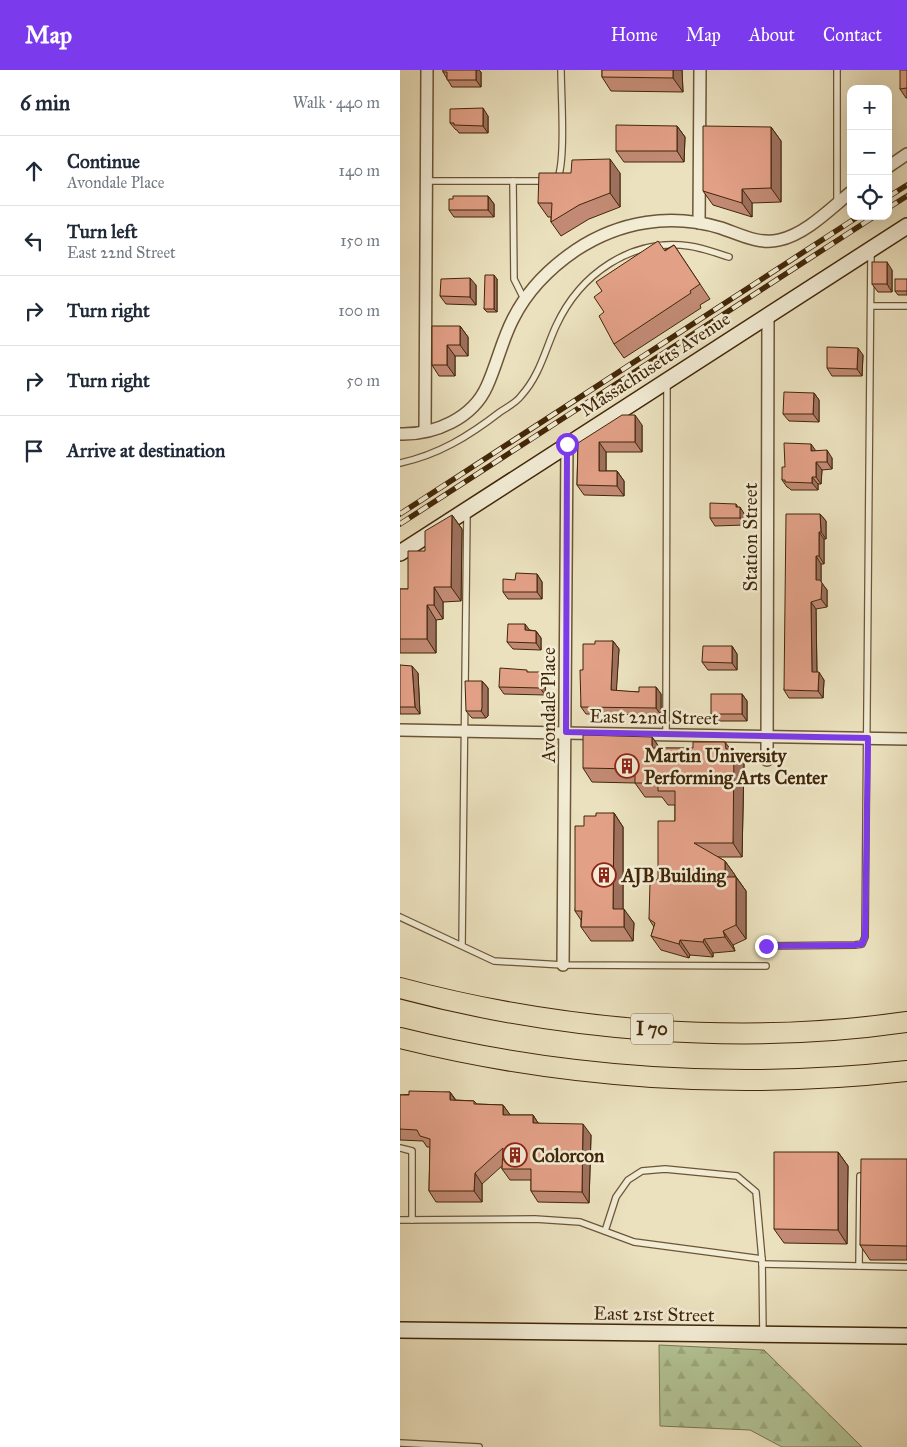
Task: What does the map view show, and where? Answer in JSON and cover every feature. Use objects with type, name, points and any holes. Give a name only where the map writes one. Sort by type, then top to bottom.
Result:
[{"type":"highway","name":"I 70","points":[[400,988],[487,1008],[618,1026],[709,1032],[793,1031],[907,1022]]},
{"type":"highway","points":[[400,1038],[521,1063],[639,1076],[715,1080],[803,1080],[907,1071]]},
{"type":"street","points":[[425,431],[427,70]]},
{"type":"street","points":[[699,223],[700,70]]},
{"type":"street","points":[[892,164],[907,154]]},
{"type":"street","points":[[400,434],[425,431],[451,423],[469,410],[488,384],[511,323],[525,299],[550,271],[570,255],[614,230],[629,225],[657,221],[699,223],[753,239],[770,241],[786,238],[797,232],[836,206],[847,196]]},
{"type":"street","name":"Massachusetts Avenue","points":[[400,554],[667,379],[907,226]]},
{"type":"street","name":"Station Street","points":[[767,760],[768,315]]},
{"type":"street","name":"Avondale Place","points":[[563,965],[567,444]]},
{"type":"street","name":"East 22nd Street","points":[[400,730],[907,739]]},
{"type":"street","name":"East 21st Street","points":[[400,1330],[763,1336],[907,1336]]},
{"type":"lane","points":[[426,181],[557,180],[559,174],[561,70]]},
{"type":"lane","points":[[836,206],[837,70]]},
{"type":"lane","points":[[512,181],[514,280],[525,299]]},
{"type":"lane","points":[[400,463],[420,459],[458,442],[521,397],[540,368],[556,325],[576,293],[599,270],[625,254],[653,247],[688,246],[729,257]]},
{"type":"lane","points":[[766,946],[855,945],[862,944],[865,937],[871,249]]},
{"type":"lane","points":[[871,306],[907,306]]},
{"type":"lane","points":[[666,734],[667,379]]},
{"type":"lane","points":[[462,945],[467,510]]},
{"type":"lane","points":[[400,917],[494,961],[563,965],[766,966]]},
{"type":"lane","points":[[400,1148],[412,1151],[412,1220]]},
{"type":"lane","points":[[605,1231],[616,1197],[628,1180],[642,1171],[665,1169],[737,1176],[756,1192],[762,1261],[763,1336]]},
{"type":"lane","points":[[859,1266],[860,1176]]},
{"type":"lane","points":[[400,1220],[571,1221],[580,1222],[634,1242],[762,1261],[907,1267]]},
{"type":"lane","points":[[400,1443],[425,1446],[480,1447]]},
{"type":"green space","points":[[659,1345],[764,1350],[862,1447],[782,1447],[750,1430],[660,1426]]},
{"type":"building","points":[[443,70],[476,70],[476,80],[447,80],[447,72],[443,72]]},
{"type":"building","points":[[602,70],[673,70],[673,78],[602,77]]},
{"type":"building","points":[[900,70],[907,70],[907,88],[900,89]]},
{"type":"building","points":[[483,108],[483,126],[454,125],[454,123],[450,123],[450,109]]},
{"type":"building","points":[[616,125],[677,126],[677,151],[616,151]]},
{"type":"building","points":[[703,126],[771,127],[771,188],[742,189],[742,203],[703,191]]},
{"type":"building","points":[[610,159],[610,193],[579,205],[551,222],[552,203],[538,203],[539,173],[571,173],[572,160]]},
{"type":"building","points":[[453,196],[488,196],[488,210],[449,210],[449,199],[453,199]]},
{"type":"building","points":[[658,241],[665,251],[674,245],[700,284],[690,291],[691,293],[614,344],[599,316],[604,312],[594,297],[602,291],[596,282]]},
{"type":"building","points":[[872,262],[887,262],[887,284],[872,284]]},
{"type":"building","points":[[485,275],[494,275],[494,309],[484,309]]},
{"type":"building","points":[[470,278],[470,297],[440,296],[441,279]]},
{"type":"building","points":[[895,279],[907,279],[907,291],[895,291]]},
{"type":"building","points":[[432,326],[460,326],[460,345],[447,345],[447,365],[432,365]]},
{"type":"building","points":[[827,347],[858,348],[857,369],[827,368]]},
{"type":"building","points":[[784,392],[814,393],[813,414],[783,414]]},
{"type":"building","points":[[622,415],[635,415],[635,442],[599,442],[599,471],[617,471],[617,486],[577,485],[578,443]]},
{"type":"building","points":[[784,443],[811,444],[811,451],[827,450],[827,462],[816,462],[816,477],[812,477],[812,483],[785,482],[785,480],[782,480],[782,467],[785,467]]},
{"type":"building","points":[[710,503],[736,504],[736,507],[740,507],[740,518],[710,518]]},
{"type":"building","points":[[786,514],[820,514],[821,532],[819,532],[819,556],[816,556],[816,580],[820,580],[822,583],[821,599],[811,602],[812,672],[819,672],[818,691],[784,690]]},
{"type":"building","points":[[452,515],[451,587],[434,587],[434,605],[427,605],[427,639],[400,639],[400,589],[408,589],[408,551],[425,551],[425,531]]},
{"type":"building","points":[[516,573],[537,574],[537,592],[503,592],[503,579],[515,580]]},
{"type":"building","points":[[508,624],[525,624],[525,630],[536,631],[536,643],[507,642]]},
{"type":"building","points":[[595,641],[613,641],[611,690],[639,692],[639,687],[656,687],[656,708],[581,707],[580,670],[583,670],[583,644],[595,644]]},
{"type":"building","points":[[703,646],[732,646],[732,663],[702,662]]},
{"type":"building","points":[[400,665],[412,666],[415,707],[400,707]]},
{"type":"building","points":[[500,668],[541,672],[540,688],[499,687]]},
{"type":"building","points":[[465,681],[482,681],[481,711],[466,711]]},
{"type":"building","points":[[711,694],[742,694],[742,714],[711,714]]},
{"type":"building","points":[[583,735],[652,737],[652,748],[693,748],[693,742],[725,742],[726,749],[734,749],[733,843],[694,843],[725,861],[725,877],[736,877],[736,925],[723,931],[725,937],[704,939],[703,942],[680,940],[679,944],[651,936],[655,923],[649,919],[650,883],[658,879],[658,821],[675,821],[675,791],[658,791],[658,783],[635,783],[635,769],[583,768]]},
{"type":"building","name":"AJB Building","points":[[596,813],[614,813],[613,909],[624,909],[624,927],[581,927],[582,911],[575,911],[575,826],[584,826],[584,816],[596,816]]},
{"type":"building","name":"Colorcon","points":[[409,1091],[450,1092],[450,1100],[474,1101],[474,1104],[503,1105],[503,1115],[533,1115],[533,1123],[583,1124],[582,1192],[531,1191],[531,1169],[502,1169],[503,1148],[475,1173],[474,1191],[429,1191],[430,1139],[420,1136],[417,1130],[400,1129],[400,1095],[409,1095]]},
{"type":"building","points":[[774,1152],[838,1152],[838,1230],[774,1229]]},
{"type":"building","points":[[861,1159],[907,1159],[907,1246],[860,1245]]},
{"type":"railway","points":[[892,194],[907,185]]},
{"type":"railway","points":[[892,205],[907,196]]},
{"type":"railway","points":[[400,514],[853,220]]},
{"type":"railway","points":[[400,524],[869,220]]},
{"type":"place","name":"Martin University Performing Arts Center","points":[[627,766]]},
{"type":"place","name":"AJB Building","points":[[604,875]]},
{"type":"place","name":"Colorcon","points":[[515,1155]]},
{"type":"route","points":[[567,444],[566,732],[868,738],[865,937],[862,944],[766,946]]}]
